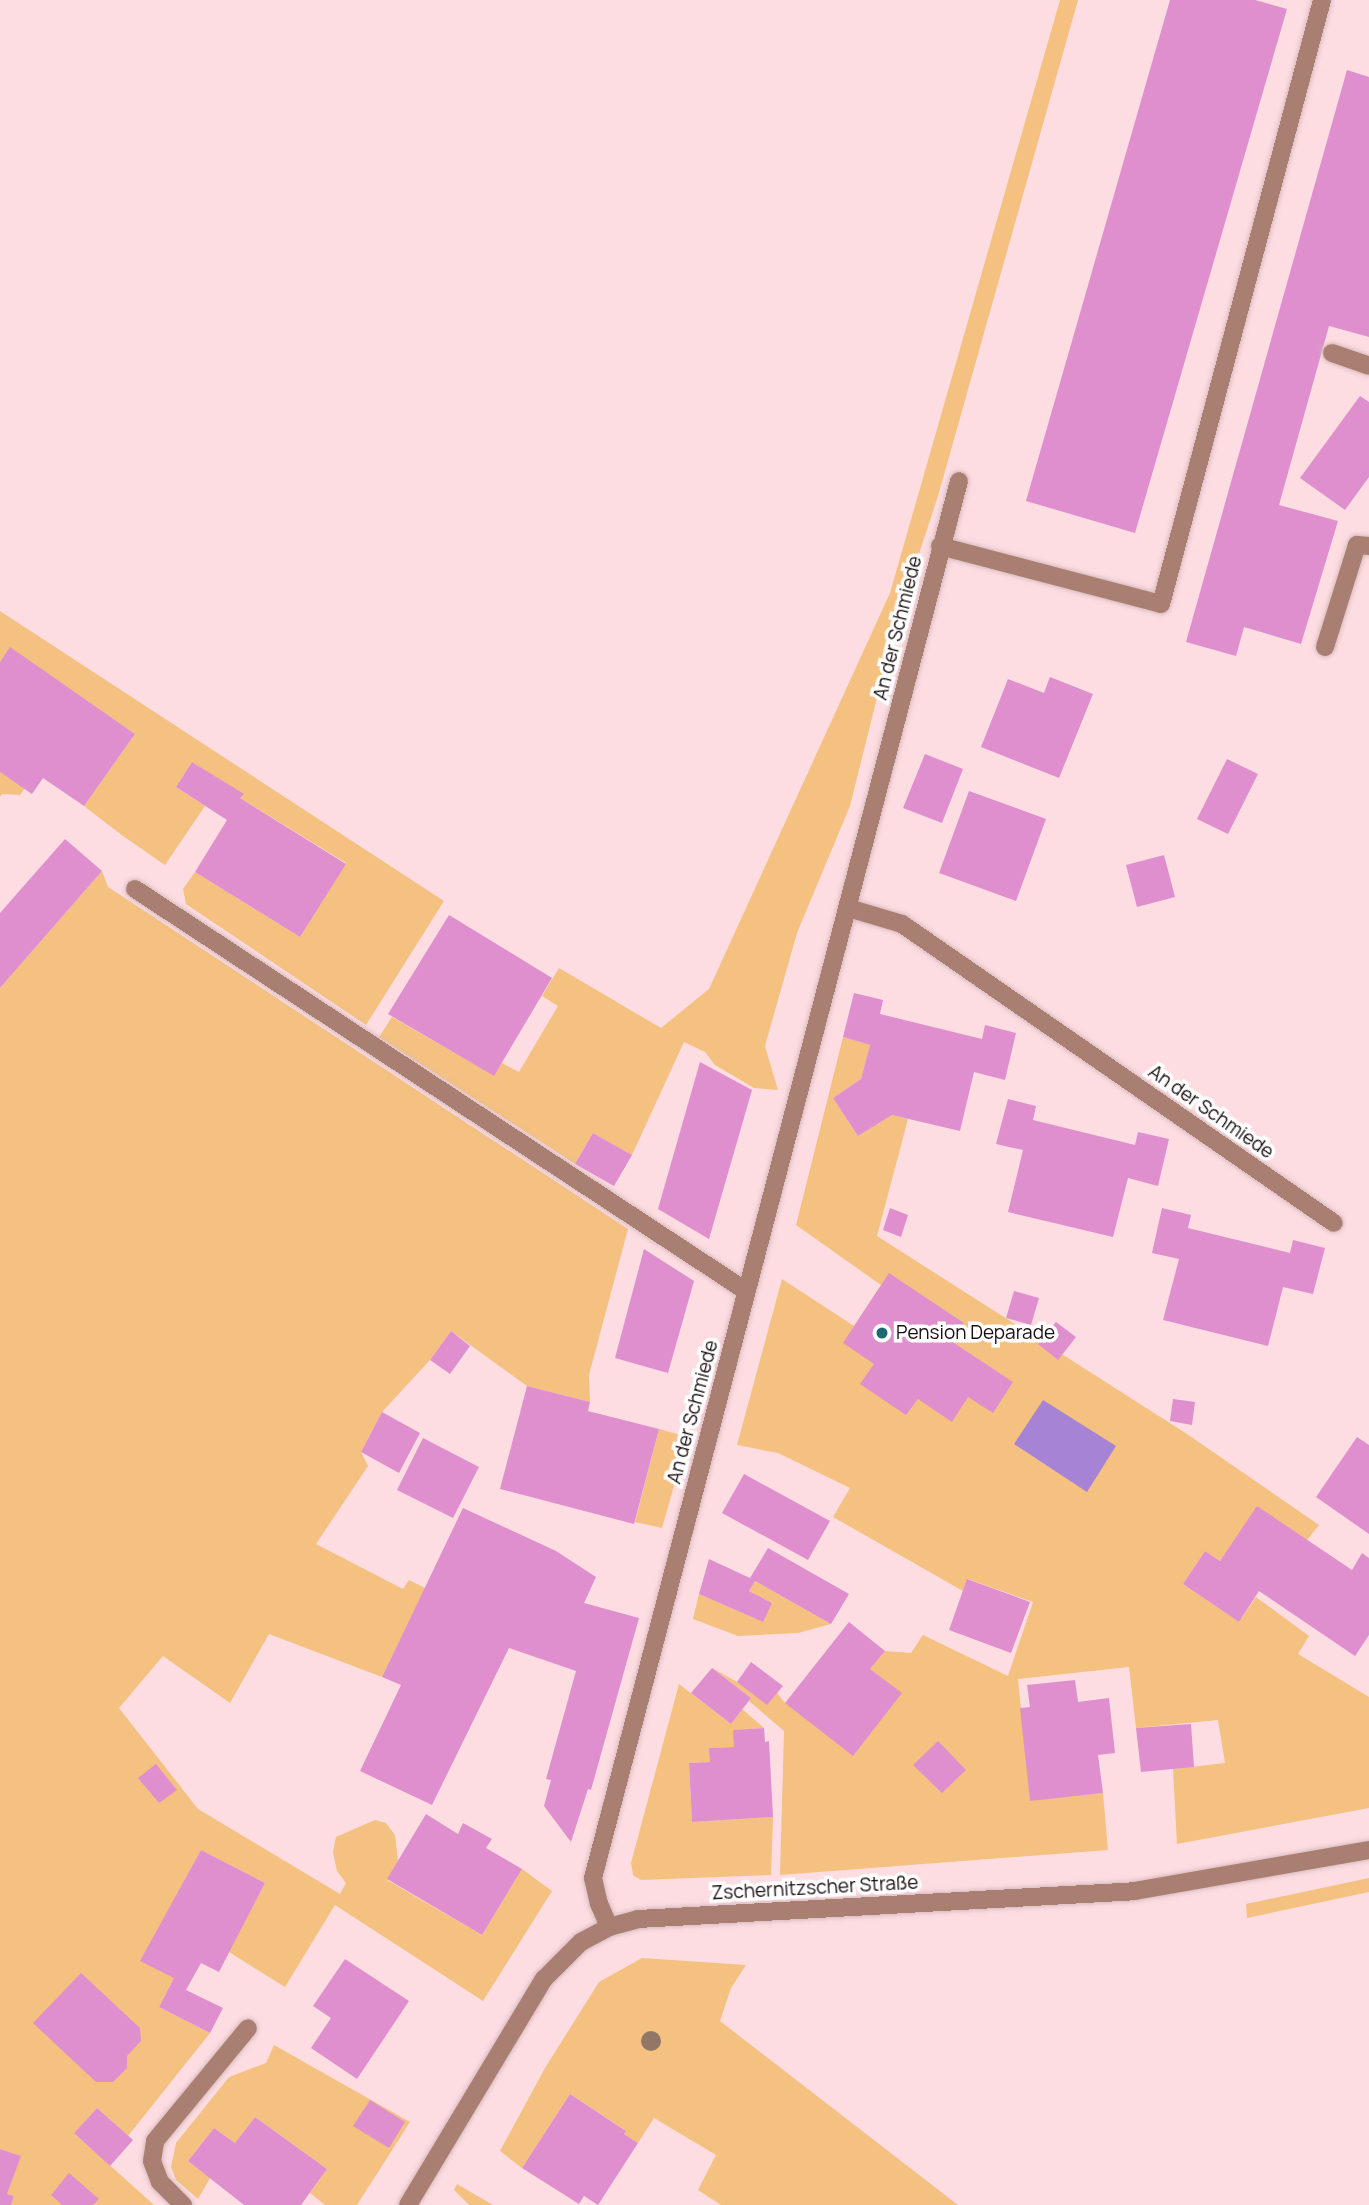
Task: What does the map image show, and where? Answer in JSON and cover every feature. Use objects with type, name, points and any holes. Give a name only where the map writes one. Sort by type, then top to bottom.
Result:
[{"type":"street","points":[[940,546],[1161,604],[1322,0]]},
{"type":"street","points":[[1332,353],[1369,366]]},
{"type":"street","name":"An der Schmiede","points":[[609,1927],[593,1878],[959,481]]},
{"type":"street","points":[[1325,647],[1357,545],[1369,546]]},
{"type":"street","points":[[135,889],[746,1291]]},
{"type":"street","name":"An der Schmiede","points":[[848,908],[902,924],[1334,1223]]},
{"type":"street","name":"Zschernitzscher Straße","points":[[408,2205],[544,1979],[581,1942],[609,1927],[638,1919],[1134,1891],[1369,1850]]},
{"type":"street","points":[[183,2205],[160,2182],[152,2161],[155,2141],[248,2028]]},
{"type":"shaded area","points":[[1060,0],[1078,0],[938,496],[894,630],[850,806],[797,933],[765,1046],[778,1090],[754,1088],[715,1065],[705,1052],[684,1042],[632,1155],[593,1133],[575,1164],[379,1037],[392,1017],[493,1075],[502,1063],[519,1072],[558,1006],[542,996],[559,968],[661,1028],[709,989],[890,593]]},
{"type":"shaded area","points":[[0,611],[444,901],[366,1025],[186,904],[183,889],[195,872],[300,937],[346,863],[240,798],[243,794],[192,762],[176,787],[205,806],[165,865],[123,836],[84,806],[135,734],[10,648],[0,662]]},
{"type":"shaded area","points":[[0,772],[25,788],[20,795],[2,794],[0,797]]},
{"type":"shaded area","points":[[102,871],[108,887],[628,1229],[589,1375],[590,1402],[527,1386],[451,1331],[430,1360],[382,1412],[361,1452],[368,1466],[316,1544],[403,1589],[409,1580],[425,1588],[382,1677],[269,1634],[230,1703],[163,1656],[119,1708],[198,1809],[340,1894],[346,1883],[337,1871],[333,1852],[336,1837],[375,1820],[386,1823],[395,1835],[398,1861],[387,1880],[482,1935],[522,1869],[552,1891],[483,2001],[335,1905],[285,1987],[229,1952],[265,1883],[201,1850],[154,1938],[174,1978],[159,2007],[210,2033],[128,2136],[97,2108],[74,2133],[154,2205],[11,2205],[14,2196],[7,2194],[20,2156],[0,2149],[0,988]]},
{"type":"shaded area","points":[[843,1037],[870,1045],[861,1079],[833,1098],[858,1136],[892,1115],[908,1119],[877,1236],[1187,1434],[1319,1525],[1307,1540],[1257,1507],[1220,1561],[1205,1551],[1183,1584],[1239,1622],[1256,1597],[1309,1636],[1298,1654],[1369,1697],[1369,1808],[1177,1844],[1173,1769],[1225,1763],[1218,1720],[1136,1728],[1129,1667],[1018,1679],[1030,1800],[1103,1793],[1108,1850],[780,1875],[784,1731],[749,1701],[751,1698],[712,1668],[737,1682],[777,1693],[785,1703],[901,1694],[870,1669],[885,1651],[911,1653],[923,1635],[1008,1676],[1033,1602],[968,1579],[963,1591],[833,1517],[850,1488],[778,1453],[737,1445],[782,1279],[854,1326],[881,1285],[796,1225]]},
{"type":"shaded area","points":[[1043,1400],[1116,1446],[1087,1492],[1014,1444]]},
{"type":"shaded area","points":[[659,1429],[688,1437],[662,1528],[635,1522]]},
{"type":"shaded area","points":[[755,1581],[831,1624],[798,1633],[738,1636],[693,1619],[699,1594],[761,1621],[772,1603],[749,1591]]},
{"type":"shaded area","points":[[679,1684],[731,1724],[742,1709],[764,1728],[734,1730],[734,1747],[710,1748],[710,1762],[689,1763],[692,1822],[773,1817],[771,1875],[641,1880],[633,1875],[631,1863]]},
{"type":"shaded area","points":[[1369,1878],[1369,1892],[1247,1918],[1246,1904]]},
{"type":"shaded area","points":[[642,1958],[746,1965],[731,1988],[720,2021],[958,2205],[721,2205],[698,2190],[716,2155],[654,2118],[638,2143],[624,2134],[625,2130],[570,2094],[522,2168],[500,2151],[545,2068],[599,1982]]},
{"type":"shaded area","points":[[274,2045],[410,2122],[357,2205],[325,2205],[310,2193],[327,2169],[255,2117],[235,2143],[214,2128],[188,2161],[210,2178],[198,2199],[176,2180],[171,2167],[176,2143],[229,2077],[266,2063]]},
{"type":"shaded area","points":[[457,2184],[493,2205],[469,2205],[454,2190]]},
{"type":"building","points":[[1170,0],[1255,0],[1287,9],[1135,533],[1026,501]]},
{"type":"building","points":[[1347,70],[1369,77],[1369,337],[1329,326],[1279,505],[1338,521],[1301,644],[1244,627],[1236,656],[1186,642]]},
{"type":"building","points":[[1360,396],[1369,402],[1369,477],[1345,510],[1300,478]]},
{"type":"building","points":[[10,647],[135,734],[84,806],[43,778],[32,794],[0,772],[0,662]]},
{"type":"building","points":[[1050,677],[1093,694],[1059,778],[981,747],[1008,679],[1044,693]]},
{"type":"building","points":[[925,754],[963,769],[942,823],[903,808]]},
{"type":"building","points":[[1227,759],[1258,774],[1228,834],[1197,819]]},
{"type":"building","points":[[192,762],[244,794],[240,798],[346,864],[300,937],[195,872],[227,820],[176,787]]},
{"type":"building","points":[[969,791],[1046,819],[1016,901],[939,873]]},
{"type":"building","points":[[65,839],[102,871],[0,988],[0,913]]},
{"type":"building","points":[[1164,855],[1175,897],[1137,907],[1126,865]]},
{"type":"building","points":[[449,915],[552,978],[494,1076],[388,1014]]},
{"type":"building","points":[[854,993],[883,1000],[880,1014],[982,1039],[985,1025],[1016,1033],[1005,1080],[974,1072],[960,1131],[892,1115],[858,1136],[833,1098],[861,1079],[870,1045],[843,1037]]},
{"type":"building","points":[[700,1062],[752,1090],[709,1239],[658,1209]]},
{"type":"building","points":[[1008,1099],[1036,1106],[1033,1120],[1135,1145],[1138,1132],[1169,1139],[1158,1186],[1128,1178],[1113,1237],[1008,1212],[1023,1150],[996,1144]]},
{"type":"building","points":[[593,1133],[632,1155],[614,1186],[575,1164]]},
{"type":"building","points":[[890,1208],[908,1215],[901,1237],[883,1230]]},
{"type":"building","points":[[1162,1208],[1191,1215],[1188,1228],[1290,1253],[1293,1240],[1325,1248],[1313,1294],[1283,1287],[1268,1346],[1163,1320],[1179,1259],[1152,1253]]},
{"type":"building","points":[[644,1249],[694,1281],[668,1373],[615,1358]]},
{"type":"building","points":[[889,1273],[964,1323],[951,1341],[1013,1382],[993,1413],[968,1397],[952,1422],[918,1399],[906,1415],[860,1384],[874,1364],[843,1343]]},
{"type":"building","points":[[1014,1291],[1039,1298],[1031,1325],[1006,1318]]},
{"type":"building","points":[[1056,1322],[1076,1337],[1058,1360],[1038,1344]]},
{"type":"building","points":[[451,1331],[470,1346],[450,1374],[430,1360]]},
{"type":"building","points":[[527,1386],[590,1402],[588,1411],[659,1429],[634,1524],[500,1489]]},
{"type":"building","points":[[1173,1399],[1195,1402],[1192,1425],[1170,1421]]},
{"type":"building","points":[[382,1412],[420,1433],[399,1473],[361,1452]]},
{"type":"building","points":[[1357,1437],[1369,1445],[1369,1534],[1316,1497]]},
{"type":"building","points":[[423,1438],[479,1467],[453,1518],[397,1490]]},
{"type":"building","points":[[744,1474],[830,1521],[808,1560],[722,1513]]},
{"type":"building","points":[[1257,1506],[1352,1570],[1362,1553],[1369,1558],[1369,1635],[1355,1656],[1259,1591],[1239,1622],[1183,1584],[1205,1551],[1220,1561]]},
{"type":"building","points":[[463,1508],[556,1551],[596,1577],[584,1603],[639,1618],[591,1790],[588,1789],[571,1842],[544,1806],[551,1780],[546,1779],[576,1671],[509,1648],[432,1805],[360,1771],[401,1685],[382,1677]]},
{"type":"building","points":[[768,1548],[849,1594],[831,1624],[755,1581],[749,1591],[772,1603],[763,1622],[699,1594],[709,1559],[750,1578]]},
{"type":"building","points":[[967,1579],[1030,1602],[1011,1653],[949,1630]]},
{"type":"building","points":[[849,1622],[885,1651],[870,1669],[902,1693],[853,1756],[785,1703]]},
{"type":"building","points":[[751,1662],[783,1686],[767,1705],[737,1682]]},
{"type":"building","points":[[712,1668],[751,1698],[731,1724],[691,1693]]},
{"type":"building","points":[[1075,1680],[1078,1702],[1109,1698],[1115,1753],[1098,1755],[1103,1793],[1030,1801],[1020,1708],[1030,1707],[1027,1685]]},
{"type":"building","points":[[1191,1724],[1194,1767],[1141,1772],[1136,1728]]},
{"type":"building","points":[[764,1728],[765,1742],[769,1741],[773,1817],[692,1822],[689,1763],[710,1762],[709,1748],[734,1747],[733,1730]]},
{"type":"building","points":[[938,1741],[966,1770],[942,1793],[913,1765]]},
{"type":"building","points":[[156,1764],[177,1790],[159,1803],[138,1778]]},
{"type":"building","points":[[426,1814],[458,1834],[463,1823],[492,1839],[486,1848],[522,1869],[482,1935],[387,1879]]},
{"type":"building","points":[[201,1850],[265,1883],[219,1972],[201,1963],[186,1990],[223,2008],[210,2033],[159,2007],[174,1978],[140,1961]]},
{"type":"building","points":[[345,1959],[409,2001],[357,2079],[311,2048],[331,2018],[313,2006]]},
{"type":"building","points":[[81,1973],[140,2028],[141,2041],[127,2056],[127,2068],[113,2082],[96,2082],[33,2023]]},
{"type":"building","points":[[570,2094],[626,2131],[624,2134],[638,2143],[598,2205],[584,2196],[579,2204],[522,2168]]},
{"type":"building","points":[[370,2100],[405,2122],[389,2148],[353,2126]]},
{"type":"building","points":[[97,2108],[133,2140],[110,2166],[74,2133]]},
{"type":"building","points":[[255,2117],[327,2169],[301,2205],[244,2205],[188,2161],[214,2128],[235,2143]]},
{"type":"building","points":[[0,2149],[21,2156],[7,2194],[14,2196],[11,2205],[0,2205]]},
{"type":"building","points":[[69,2173],[99,2199],[93,2205],[62,2205],[51,2195]]},
{"type":"place","name":"Pension Deparade","points":[[882,1333]]}]
